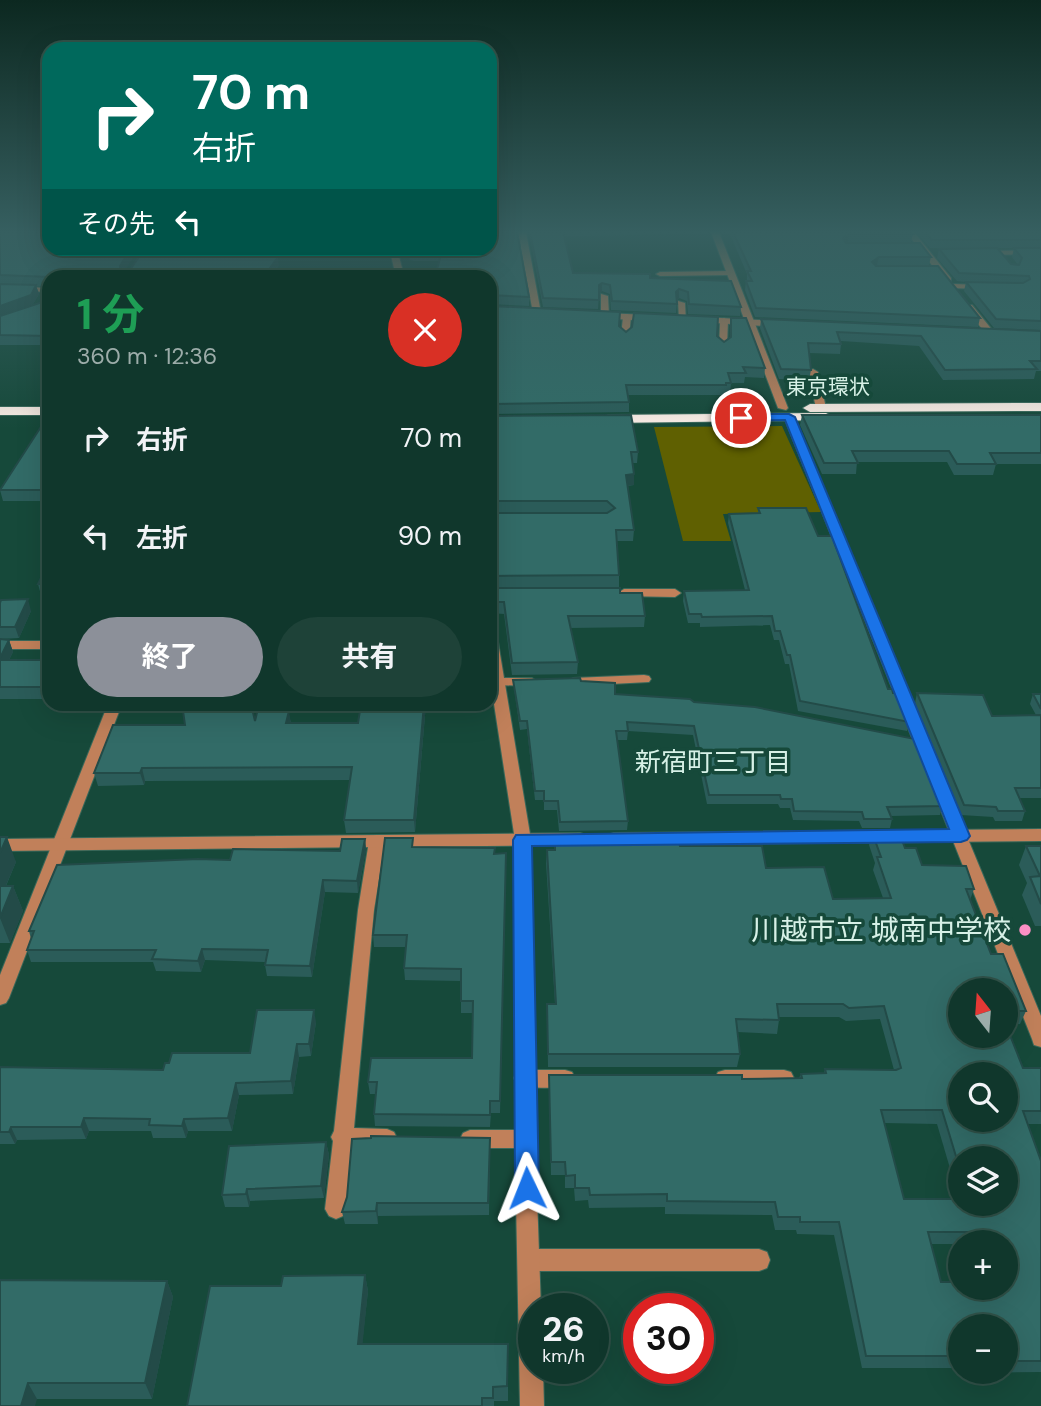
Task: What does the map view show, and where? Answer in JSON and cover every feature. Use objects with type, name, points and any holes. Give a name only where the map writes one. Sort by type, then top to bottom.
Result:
[{"type":"highway","name":"東京環状","points":[[786,412],[821,408],[1041,407]]},
{"type":"highway","points":[[0,411],[42,411]]},
{"type":"highway","name":"東京環状","points":[[596,414],[786,412],[1041,416]]},
{"type":"highway","points":[[0,421],[42,421]]},
{"type":"street","points":[[534,298],[537,313]]},
{"type":"street","points":[[604,298],[605,316]]},
{"type":"street","points":[[740,298],[961,836],[1041,1039]]},
{"type":"street","points":[[962,298],[990,333]]},
{"type":"street","points":[[681,303],[683,320]]},
{"type":"street","points":[[525,312],[548,313]]},
{"type":"street","points":[[593,316],[661,318]]},
{"type":"street","points":[[625,336],[627,317]]},
{"type":"street","points":[[672,319],[790,324]]},
{"type":"street","points":[[723,346],[724,321]]},
{"type":"street","points":[[976,333],[1003,334]]},
{"type":"street","points":[[813,372],[821,408]]},
{"type":"street","points":[[609,593],[675,593]]},
{"type":"street","points":[[0,645],[42,645]]},
{"type":"street","points":[[497,672],[523,840],[524,1078],[532,1406]]},
{"type":"street","points":[[499,682],[644,679]]},
{"type":"street","points":[[0,998],[113,711]]},
{"type":"street","points":[[898,737],[922,742]]},
{"type":"street","points":[[0,845],[1041,835]]},
{"type":"street","points":[[336,1209],[341,1138],[366,910],[377,841]]},
{"type":"street","points":[[524,1078],[579,1078]]},
{"type":"street","points":[[702,1078],[784,1078]]},
{"type":"street","points":[[341,1138],[407,1138]]},
{"type":"street","points":[[446,1138],[525,1139]]},
{"type":"street","points":[[529,1260],[759,1261]]},
{"type":"shaded area","points":[[782,426],[821,512],[723,514],[731,541],[683,541],[654,427]]},
{"type":"building","points":[[0,298],[24,298],[0,306]]},
{"type":"building","points":[[543,298],[599,298],[599,300]]},
{"type":"building","points":[[612,298],[676,298],[677,304],[612,301]]},
{"type":"building","points":[[688,298],[737,298],[741,307],[689,304]]},
{"type":"building","points":[[752,298],[964,298],[980,318],[756,308]]},
{"type":"building","points":[[979,298],[1041,298],[1041,321],[996,319]]},
{"type":"building","points":[[42,300],[42,336],[0,335],[0,316],[40,303]]},
{"type":"building","points":[[497,306],[620,312],[619,326],[626,332],[632,327],[634,313],[718,317],[717,336],[724,342],[731,337],[731,318],[746,318],[765,368],[743,367],[746,373],[728,373],[731,383],[726,385],[626,385],[629,402],[497,404]]},
{"type":"building","points":[[761,319],[1041,331],[1041,361],[1030,361],[1037,369],[945,370],[921,336],[837,332],[841,344],[808,343],[811,370],[781,369]]},
{"type":"building","points":[[631,415],[638,452],[631,452],[634,474],[626,475],[634,530],[616,530],[619,575],[497,576],[497,513],[607,513],[615,508],[607,501],[497,501],[497,416]]},
{"type":"building","points":[[802,415],[1041,415],[1041,453],[990,453],[996,464],[957,464],[949,451],[852,451],[858,463],[824,463]]},
{"type":"building","points":[[42,425],[42,490],[0,490]]},
{"type":"building","points":[[758,508],[806,508],[818,536],[832,536],[888,689],[898,693],[909,722],[800,701],[790,655],[787,655],[780,631],[775,631],[772,616],[702,617],[701,614],[689,614],[684,591],[749,590],[729,514],[760,513]]},
{"type":"building","points":[[497,588],[620,588],[620,593],[642,593],[645,616],[568,616],[578,662],[512,663],[504,602],[497,602]]},
{"type":"building","points":[[28,599],[15,627],[0,627],[1,600]]},
{"type":"building","points":[[0,639],[9,640],[0,658]]},
{"type":"building","points":[[0,660],[42,660],[42,687],[0,687]]},
{"type":"building","points":[[580,678],[581,681],[615,683],[615,694],[755,707],[915,739],[942,806],[887,807],[892,819],[864,819],[862,812],[794,811],[792,799],[781,799],[780,795],[709,795],[694,726],[627,722],[628,731],[616,731],[628,821],[560,822],[558,801],[544,801],[544,791],[535,791],[527,721],[520,721],[513,680]]},
{"type":"building","points":[[917,693],[983,695],[992,716],[1041,715],[1041,788],[1015,788],[1025,811],[998,811],[996,807],[964,805]]},
{"type":"building","points":[[1033,694],[1041,694],[1041,709]]},
{"type":"building","points":[[183,711],[253,711],[255,721],[257,711],[289,711],[286,723],[358,723],[360,711],[423,711],[414,820],[344,820],[352,767],[142,768],[140,773],[94,773],[113,725],[185,725]]},
{"type":"building","points":[[872,832],[899,832],[905,848],[916,848],[922,865],[966,866],[974,889],[966,889],[991,954],[1003,954],[1013,978],[948,978],[948,1048],[1015,1048],[1023,1068],[1041,1068],[1041,1111],[1023,1111],[1041,1161],[1041,1361],[1018,1361],[1018,1314],[948,1314],[948,1356],[866,1356],[839,1222],[800,1222],[800,1217],[778,1217],[775,1202],[667,1201],[667,1194],[590,1195],[589,1188],[575,1188],[575,1175],[566,1176],[565,1162],[551,1162],[549,1075],[742,1075],[742,1079],[802,1078],[801,1074],[826,1073],[825,1069],[901,1068],[884,1006],[849,1008],[843,1004],[777,1004],[779,1020],[736,1019],[740,1054],[548,1054],[547,1004],[556,1004],[547,850],[555,850],[555,844],[562,844],[561,835],[631,834],[632,841],[679,842],[680,846],[762,846],[766,868],[824,867],[833,899],[891,898],[877,857],[881,857]],"holes":[[[948,1062],[1018,1062],[1018,1132],[949,1132],[953,1146],[1018,1146],[1018,1216],[948,1216],[948,1199],[904,1199],[881,1110],[942,1110],[948,1130]]]},
{"type":"building","points":[[0,837],[7,837],[0,853]]},
{"type":"building","points":[[385,838],[413,838],[412,847],[495,848],[494,854],[506,853],[500,1101],[490,1101],[490,1115],[374,1114],[377,1082],[368,1082],[371,1058],[472,1058],[473,1001],[461,1001],[461,969],[404,968],[407,935],[373,935]]},
{"type":"building","points":[[342,839],[365,839],[357,881],[323,880],[310,966],[265,965],[268,950],[202,949],[198,961],[152,959],[156,950],[27,950],[34,931],[29,931],[57,865],[230,860],[233,849],[340,851]]},
{"type":"building","points":[[1026,846],[1041,846],[1041,904],[1030,877],[1040,876]]},
{"type":"building","points":[[0,886],[13,886],[0,918]]},
{"type":"building","points":[[1018,991],[1026,1011],[1018,1011]]},
{"type":"building","points":[[257,1010],[314,1010],[309,1044],[297,1044],[291,1081],[236,1083],[228,1118],[184,1119],[182,1126],[149,1125],[150,1119],[84,1118],[81,1127],[11,1127],[9,1132],[0,1132],[0,1067],[163,1070],[172,1053],[250,1053]]},
{"type":"building","points":[[371,1136],[490,1138],[488,1203],[377,1203],[376,1211],[342,1212],[347,1197],[352,1139]]},
{"type":"building","points":[[326,1142],[321,1186],[247,1189],[246,1194],[222,1195],[229,1146]]},
{"type":"building","points":[[365,1275],[358,1344],[508,1344],[507,1386],[493,1387],[493,1398],[482,1398],[482,1406],[187,1406],[210,1286],[281,1286],[283,1276]]},
{"type":"building","points":[[0,1280],[167,1281],[145,1383],[28,1383],[21,1406],[0,1406]]},
{"type":"place","name":"川越市立 城南中学校","points":[[1025,930]]},
{"type":"district","name":"新宿町三丁目","points":[[713,762]]},
{"type":"route","points":[[527,1188],[523,840],[961,836],[789,417],[741,418]]}]
